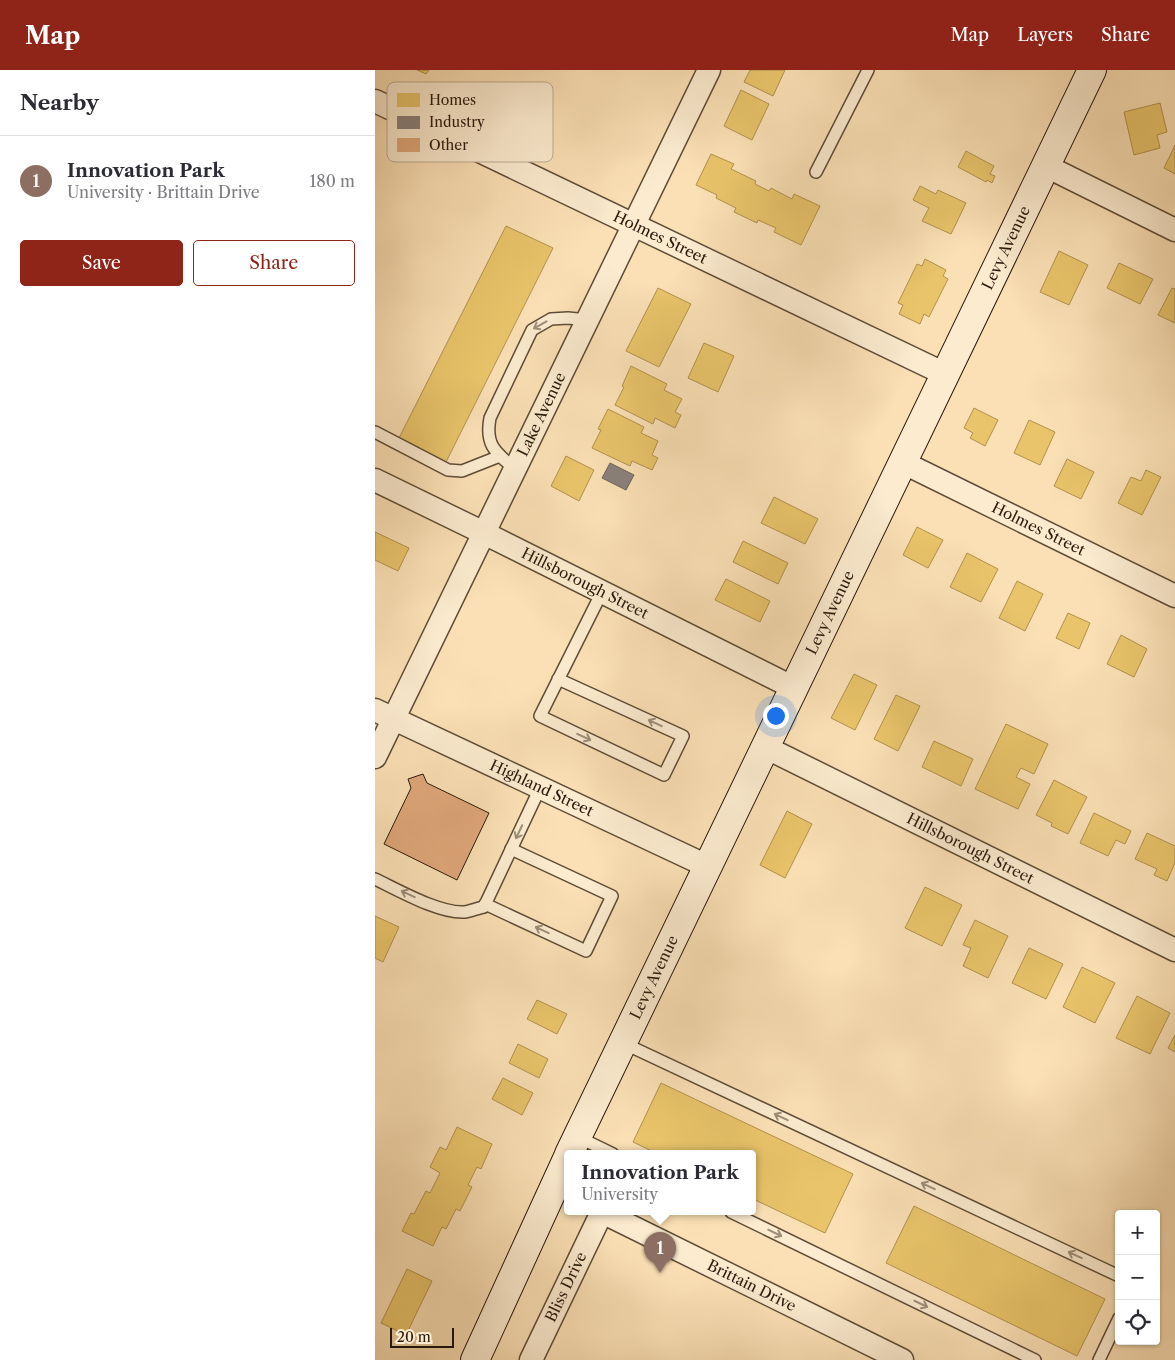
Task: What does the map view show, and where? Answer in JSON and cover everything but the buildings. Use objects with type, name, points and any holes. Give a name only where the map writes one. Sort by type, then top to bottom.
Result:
[{"type":"street","name":"Lake Avenue","points":[[375,757],[384,714],[484,532],[507,463],[587,320],[709,70]]},
{"type":"street","name":"Levy Avenue","points":[[572,1150],[707,866],[1092,70]]},
{"type":"street","name":"Holmes Street","points":[[375,102],[387,108]]},
{"type":"street","name":"Holmes Street","points":[[502,162],[945,374]]},
{"type":"street","points":[[1046,166],[1175,230]]},
{"type":"street","name":"Holmes Street","points":[[902,462],[1175,596]]},
{"type":"street","name":"Hillsborough Street","points":[[375,480],[484,532],[794,688]]},
{"type":"street","name":"Highland Street","points":[[384,714],[707,866]]},
{"type":"street","name":"Hillsborough Street","points":[[765,747],[1175,950]]},
{"type":"street","name":"Levy Avenue","points":[[475,1360],[564,1167]]},
{"type":"street","name":"Bliss Drive","points":[[531,1360],[601,1215]]},
{"type":"street","name":"Brittain Drive","points":[[608,1215],[902,1360]]},
{"type":"lane","points":[[816,172],[868,70]]},
{"type":"lane","points":[[375,432],[449,470],[462,471],[507,463],[491,443],[487,433],[490,418],[532,330],[551,319],[587,320]]},
{"type":"lane","points":[[559,679],[683,736],[664,775],[541,716],[559,679],[602,592]]},
{"type":"lane","points":[[375,879],[432,905],[455,911],[465,912],[484,906],[540,788]]},
{"type":"lane","points":[[485,904],[586,951],[612,896],[511,849]]},
{"type":"lane","points":[[623,1043],[1115,1274]]},
{"type":"lane","points":[[737,1215],[1035,1360]]},
{"type":"lane","points":[[1099,1360],[1115,1326]]},
{"type":"place","name":"Innovation Park","points":[[660,1273]]}]
